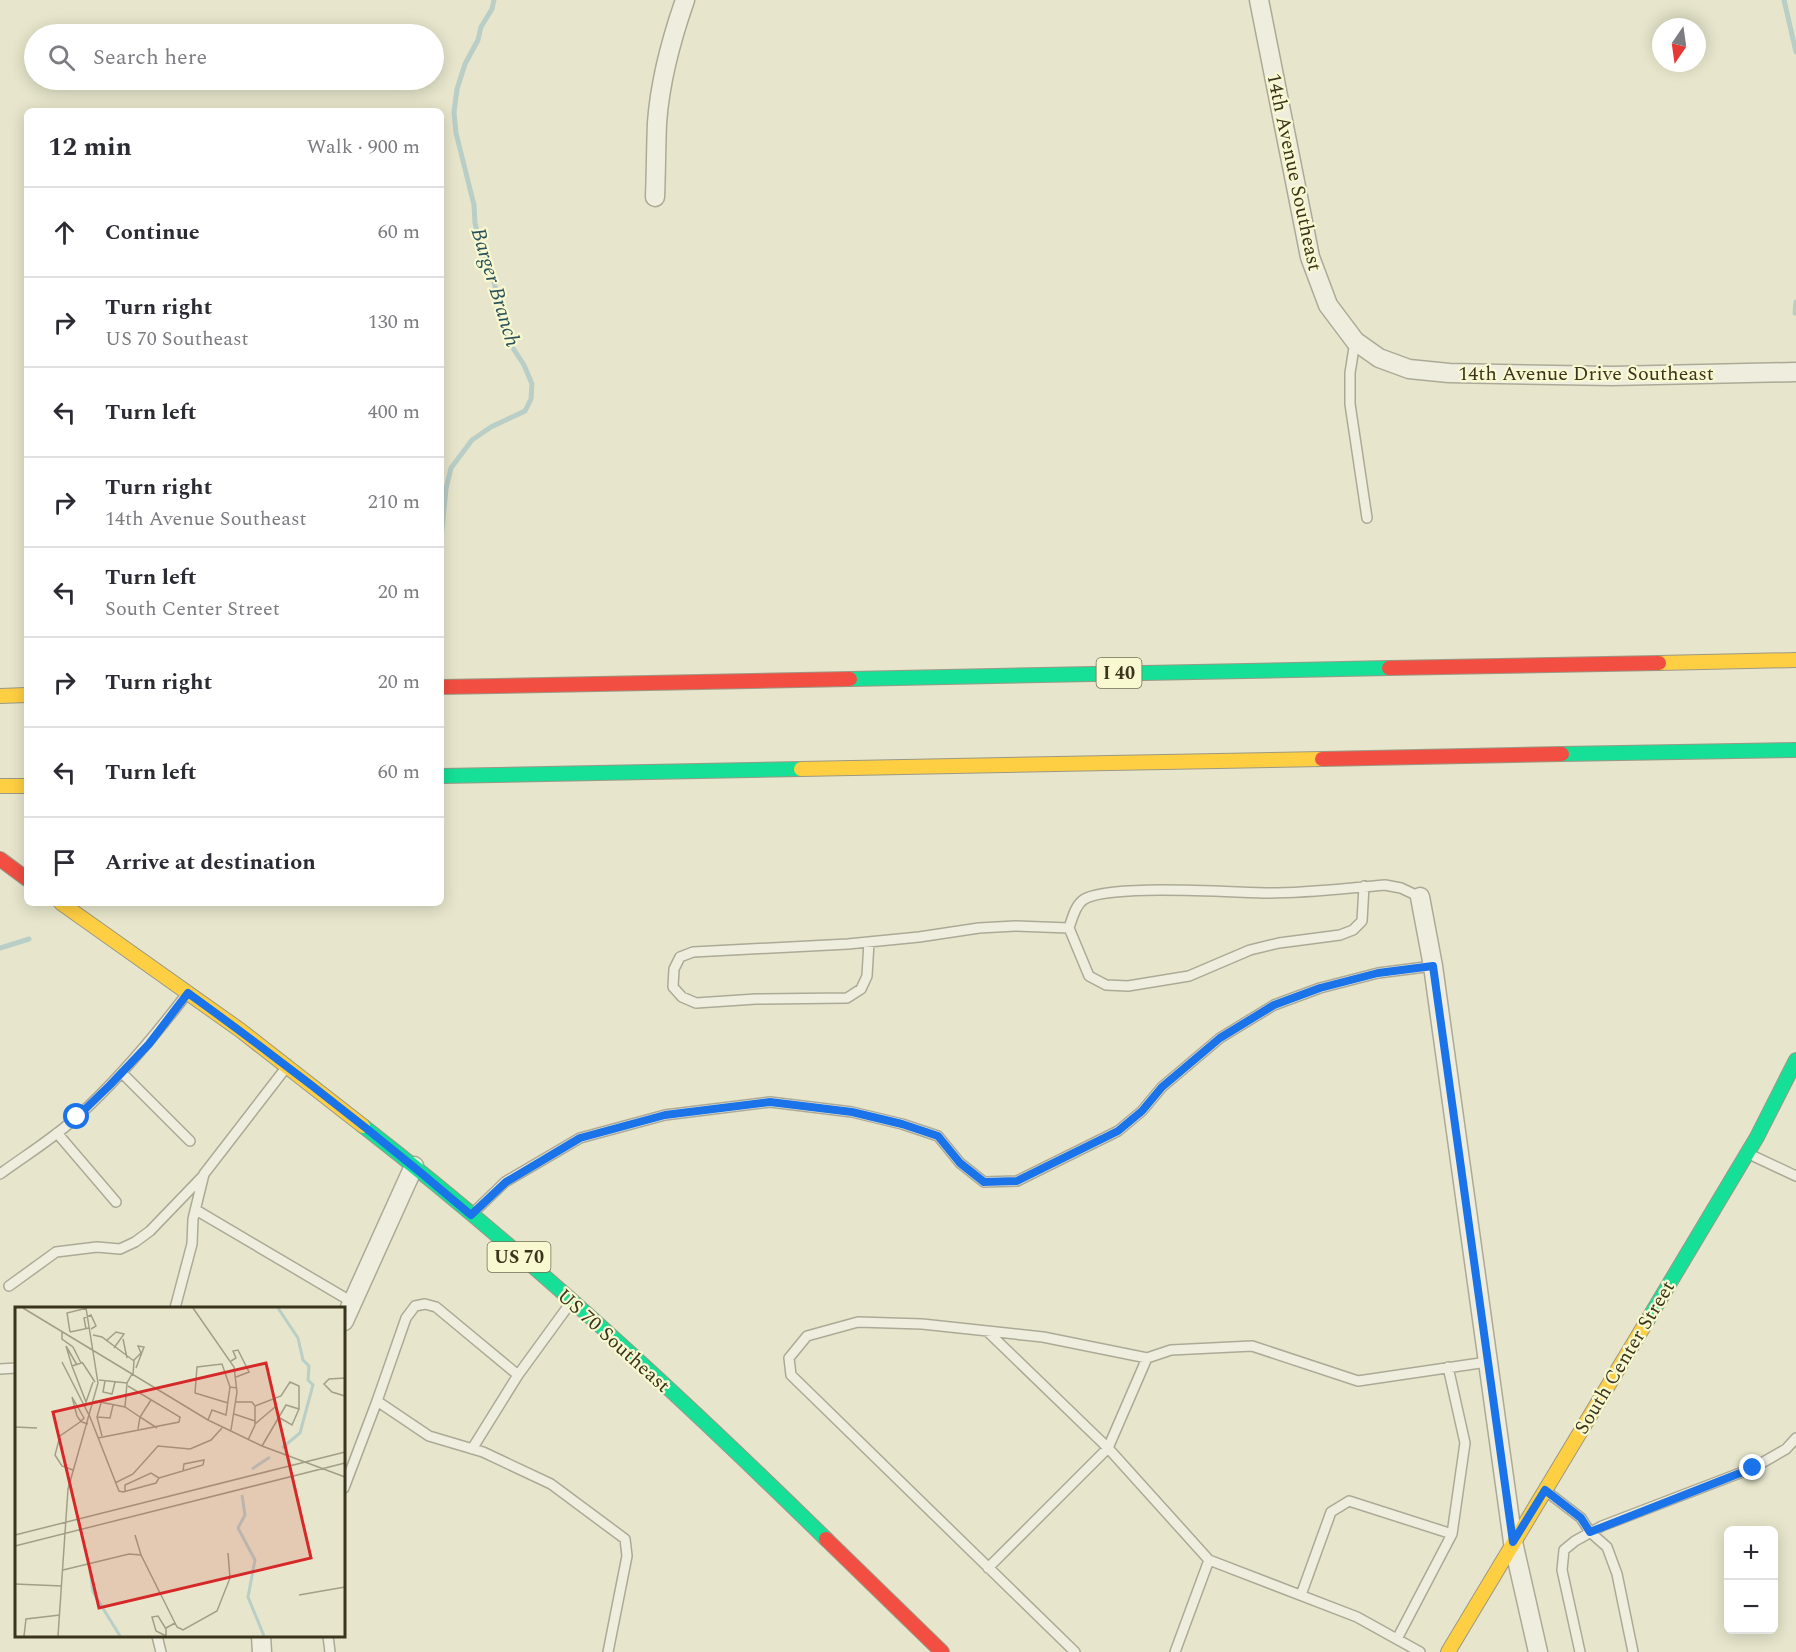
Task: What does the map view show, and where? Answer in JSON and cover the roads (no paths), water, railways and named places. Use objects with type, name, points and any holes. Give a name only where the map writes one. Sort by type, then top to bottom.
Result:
[{"type":"main road","name":"I 40","points":[[444,687],[1796,660]]},
{"type":"main road","points":[[0,696],[24,695]]},
{"type":"main road","points":[[444,776],[1796,750]]},
{"type":"main road","points":[[0,786],[23,786]]},
{"type":"main road","points":[[0,859],[24,877]]},
{"type":"main road","name":"US 70 Southeast","points":[[65,906],[188,993],[414,1166],[572,1302],[731,1446],[942,1652]]},
{"type":"main road","name":"South Center Street","points":[[1448,1652],[1747,1153],[1796,1060]]},
{"type":"street","points":[[655,197],[657,122],[663,78],[673,34],[685,0]]},
{"type":"street","name":"14th Avenue Southeast","points":[[1259,0],[1310,257],[1328,305],[1355,341],[1379,358]]},
{"type":"street","name":"14th Avenue Drive Southeast","points":[[1379,358],[1409,369],[1449,373],[1612,376],[1796,372]]},
{"type":"street","points":[[1420,897],[1433,966],[1513,1542],[1538,1652]]},
{"type":"street","points":[[345,1319],[414,1166]]},
{"type":"street","points":[[261,1637],[262,1652]]},
{"type":"lane","points":[[1355,341],[1350,374],[1350,404],[1367,518]]},
{"type":"lane","points":[[1364,886],[1362,921],[1353,930],[1340,935],[1279,943],[1250,950],[1189,976],[1128,986],[1106,985],[1089,976],[1069,928],[1074,912],[1083,900],[1108,892],[1169,890],[1272,893],[1364,886],[1385,885],[1401,888],[1420,897]]},
{"type":"lane","points":[[869,942],[867,976],[861,989],[848,998],[756,999],[696,1003],[682,997],[673,987],[675,969],[680,957],[693,952],[869,942],[1015,926],[1069,928]]},
{"type":"lane","points":[[471,1215],[506,1182],[580,1138],[665,1115],[770,1102],[852,1112],[902,1124],[938,1136],[960,1163],[984,1182],[1017,1181],[1118,1131],[1142,1111],[1162,1087],[1220,1038],[1274,1005],[1320,988],[1378,973],[1433,966]]},
{"type":"lane","points":[[0,1174],[77,1117],[149,1044],[188,993]]},
{"type":"lane","points":[[9,1286],[56,1252],[97,1247],[120,1249],[150,1231],[204,1174],[286,1067]]},
{"type":"lane","points":[[122,1073],[190,1142]]},
{"type":"lane","points":[[57,1133],[116,1202]]},
{"type":"lane","points":[[1747,1153],[1796,1176]]},
{"type":"lane","points":[[175,1307],[192,1244],[196,1210],[204,1174]]},
{"type":"lane","points":[[196,1210],[352,1302]]},
{"type":"lane","points":[[472,1449],[518,1375],[572,1302]]},
{"type":"lane","points":[[345,1485],[406,1318],[415,1306],[425,1304],[436,1307],[518,1375]]},
{"type":"lane","points":[[1075,1652],[791,1376],[789,1358],[807,1336],[858,1322],[922,1324],[1043,1337],[1147,1358],[1171,1350],[1252,1346],[1358,1381],[1487,1362]]},
{"type":"lane","points":[[987,1331],[1108,1448],[1209,1560],[1357,1617],[1420,1652]]},
{"type":"lane","points":[[988,1568],[1108,1448],[1147,1358]]},
{"type":"lane","points":[[0,1369],[15,1368]]},
{"type":"lane","points":[[1397,1639],[1452,1534],[1465,1443],[1448,1368]]},
{"type":"lane","points":[[377,1401],[429,1436],[472,1449],[551,1484],[625,1539],[627,1556],[608,1652]]},
{"type":"lane","points":[[1580,1652],[1562,1570],[1564,1550],[1590,1532],[1753,1468],[1786,1449],[1796,1438]]},
{"type":"lane","points":[[1545,1490],[1581,1518],[1590,1532],[1607,1547],[1617,1574],[1633,1652]]},
{"type":"lane","points":[[1301,1595],[1331,1512],[1349,1501],[1452,1534]]},
{"type":"lane","points":[[1174,1652],[1209,1560]]},
{"type":"lane","points":[[157,1637],[161,1652]]},
{"type":"lane","points":[[328,1637],[330,1652]]},
{"type":"waterway","name":"Barger Branch","points":[[444,509],[451,468],[472,440],[491,427],[525,411],[531,399],[532,384],[524,365],[509,342],[491,270],[481,248],[475,223],[474,205],[456,133],[454,112],[457,89],[465,64],[478,40],[481,27],[492,9],[494,0]]},
{"type":"waterway","points":[[1784,0],[1796,52]]},
{"type":"waterway","points":[[1795,313],[1796,302]]},
{"type":"waterway","name":"Barger Branch","points":[[0,948],[29,939]]}]
